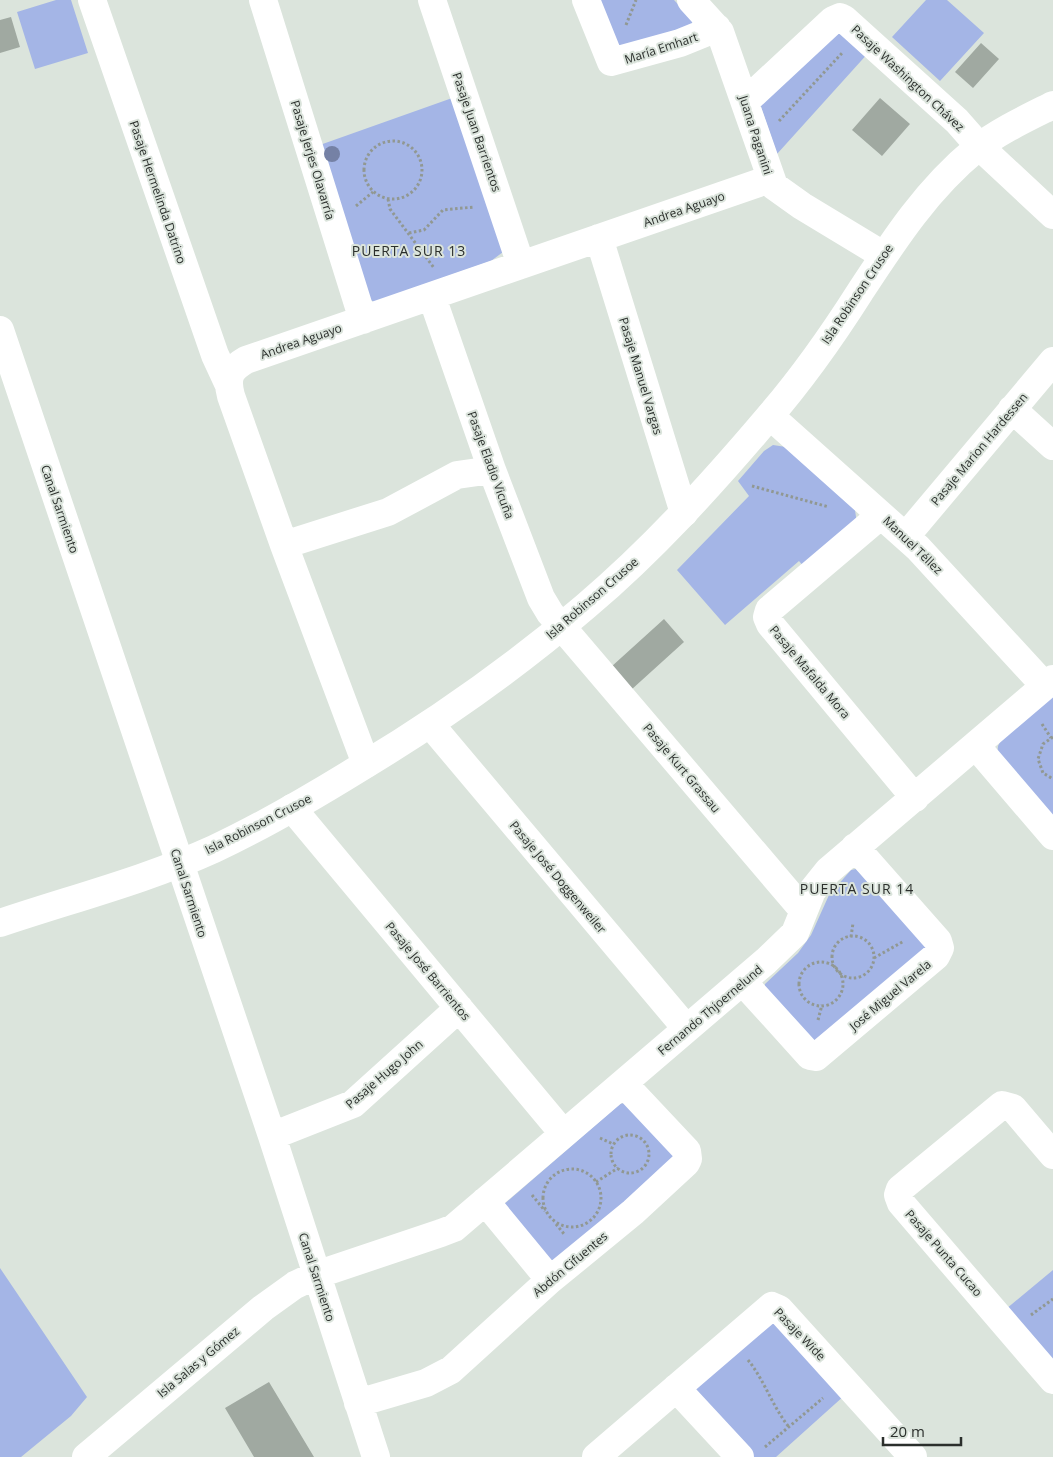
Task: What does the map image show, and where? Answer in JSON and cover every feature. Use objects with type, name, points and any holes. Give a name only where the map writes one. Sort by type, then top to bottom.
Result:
[{"type":"street","name":"Pasaje Hermelinda Datrino","points":[[92,0],[215,355],[228,383]]},
{"type":"street","name":"Pasaje Jerjes Olavarría","points":[[263,0],[363,320]]},
{"type":"street","name":"Pasaje Juan Barrientos","points":[[432,0],[522,265]]},
{"type":"street","name":"María Emhart","points":[[586,0],[611,62],[680,43],[717,28]]},
{"type":"street","name":"Juana Paganini","points":[[691,0],[717,28],[746,101],[770,179],[779,191],[883,255]]},
{"type":"street","name":"Pasaje Washington Chávez","points":[[746,101],[833,20],[840,18],[844,19],[958,121],[979,146]]},
{"type":"street","name":"Isla Robinson Crusoe","points":[[0,923],[179,863],[222,845],[292,808],[430,724],[562,626],[684,513],[770,416],[822,348],[883,255],[932,190],[979,146],[1010,127],[1053,105]]},
{"type":"street","points":[[979,146],[1053,215]]},
{"type":"street","name":"Andrea Aguayo","points":[[228,383],[233,368],[246,360],[770,179]]},
{"type":"street","name":"Pasaje Manuel Vargas","points":[[599,238],[684,513]]},
{"type":"street","name":"Pasaje Eladio Vicuña","points":[[441,294],[492,470],[541,598],[562,626]]},
{"type":"street","name":"Canal Sarmiento","points":[[0,330],[272,1136],[376,1457]]},
{"type":"street","name":"Pasaje Marion Hardessen","points":[[906,536],[1053,361]]},
{"type":"street","points":[[228,383],[284,545],[366,764]]},
{"type":"street","points":[[1012,409],[1053,446]]},
{"type":"street","name":"Manuel Téllez","points":[[770,416],[879,517],[906,536],[1049,682]]},
{"type":"street","points":[[284,545],[388,512],[457,475],[492,470]]},
{"type":"street","name":"Pasaje Mafalda Mora","points":[[879,517],[770,610],[766,617],[915,798]]},
{"type":"street","name":"Pasaje Kurt Grassau","points":[[562,626],[803,910]]},
{"type":"street","name":"Fernando Thjoernelund","points":[[316,1274],[447,1231],[485,1201],[563,1133],[624,1084],[686,1028],[743,982],[788,941],[795,933],[803,910],[817,883],[855,848],[1049,682]]},
{"type":"street","name":"Pasaje José Doggenweiler","points":[[430,724],[686,1028]]},
{"type":"street","points":[[976,746],[1053,836]]},
{"type":"street","name":"Pasaje José Barrientos","points":[[292,808],[563,1133]]},
{"type":"street","name":"José Miguel Varela","points":[[743,982],[810,1056],[816,1057],[936,956],[940,945],[855,848]]},
{"type":"street","name":"Pasaje Hugo John","points":[[272,1136],[353,1104],[459,1008]]},
{"type":"street","name":"Abdón Cifuentes","points":[[358,1403],[439,1378],[464,1358],[550,1280],[582,1255],[688,1159],[687,1151],[624,1084]]},
{"type":"street","name":"Pasaje Punta Cucao","points":[[1053,1155],[1013,1108],[1002,1105],[900,1189],[898,1195],[900,1202],[1053,1380]]},
{"type":"street","points":[[485,1201],[550,1280]]},
{"type":"street","name":"Isla Salas y Gómez","points":[[86,1457],[263,1308],[295,1285],[316,1274]]},
{"type":"street","name":"Pasaje Wide","points":[[596,1457],[769,1307],[777,1307],[912,1457]]},
{"type":"street","points":[[676,1388],[752,1453]]},
{"type":"path","points":[[758,140],[806,94],[840,55]]},
{"type":"path","points":[[393,142],[412,149],[420,160],[421,173],[417,186],[408,195],[388,199],[376,194],[367,184],[364,165],[374,148],[393,142]]},
{"type":"path","points":[[409,233],[424,230],[443,210],[466,210],[498,196]]},
{"type":"path","points":[[388,199],[390,209],[409,233],[441,294]]},
{"type":"path","points":[[752,486],[879,517]]},
{"type":"path","points":[[1053,737],[1043,744],[1038,759],[1044,773],[1053,779]]},
{"type":"path","points":[[851,937],[853,922]]},
{"type":"path","points":[[874,958],[901,943],[924,925]]},
{"type":"path","points":[[874,958],[871,968],[863,976],[852,978],[838,971],[830,964],[824,962],[808,966],[800,979],[800,989],[804,998],[817,1005],[833,1002],[842,987],[838,971],[833,957],[835,948],[842,940],[851,937],[866,940],[872,948],[874,958]]},
{"type":"path","points":[[631,1134],[645,1141],[649,1150],[646,1165],[632,1173],[618,1168],[611,1154],[616,1140],[631,1134]]},
{"type":"path","points":[[596,1182],[618,1168]]},
{"type":"path","points":[[569,1170],[577,1170],[584,1172],[596,1182],[601,1197],[598,1212],[587,1224],[572,1228],[557,1223],[546,1211],[545,1188],[554,1176],[569,1170]]},
{"type":"path","points":[[515,1175],[582,1255]]},
{"type":"path","points":[[731,1341],[758,1372],[767,1393],[789,1427]]},
{"type":"path","points":[[752,1453],[789,1427],[804,1412],[846,1383]]},
{"type":"shaded area","points":[[56,0],[71,0],[88,53],[35,69],[17,12]]},
{"type":"shaded area","points":[[594,0],[674,0],[692,19],[692,25],[622,53]]},
{"type":"shaded area","points":[[926,0],[947,0],[984,33],[940,81],[892,37]]},
{"type":"shaded area","points":[[835,30],[870,51],[777,154],[760,104]]},
{"type":"shaded area","points":[[455,97],[503,252],[491,261],[374,302],[369,299],[317,146]]},
{"type":"shaded area","points":[[773,445],[786,447],[855,510],[857,524],[805,568],[799,561],[725,625],[677,570],[749,496],[738,481],[764,451]]},
{"type":"shaded area","points":[[1053,696],[1053,827],[997,756],[1001,740]]},
{"type":"shaded area","points":[[856,869],[928,947],[814,1045],[764,989],[765,984],[798,953],[811,935],[829,895],[851,870]]},
{"type":"shaded area","points":[[624,1103],[676,1155],[556,1266],[503,1205],[620,1104]]},
{"type":"shaded area","points":[[0,1268],[87,1397],[71,1416],[21,1457],[0,1457]]},
{"type":"shaded area","points":[[1053,1270],[1053,1368],[1006,1309]]},
{"type":"shaded area","points":[[776,1321],[845,1395],[776,1457],[750,1457],[696,1399],[694,1382],[764,1322]]},
{"type":"building","points":[[11,17],[20,47],[0,53],[0,20]]},
{"type":"building","points":[[981,43],[999,59],[973,88],[955,72]]},
{"type":"building","points":[[880,98],[910,124],[882,156],[852,130]]},
{"type":"building","points":[[664,619],[684,642],[631,690],[611,667]]},
{"type":"building","points":[[269,1382],[314,1457],[254,1457],[225,1408]]},
{"type":"district","name":"PUERTA SUR 13","points":[[409,250]]},
{"type":"district","name":"PUERTA SUR 14","points":[[857,888]]}]
